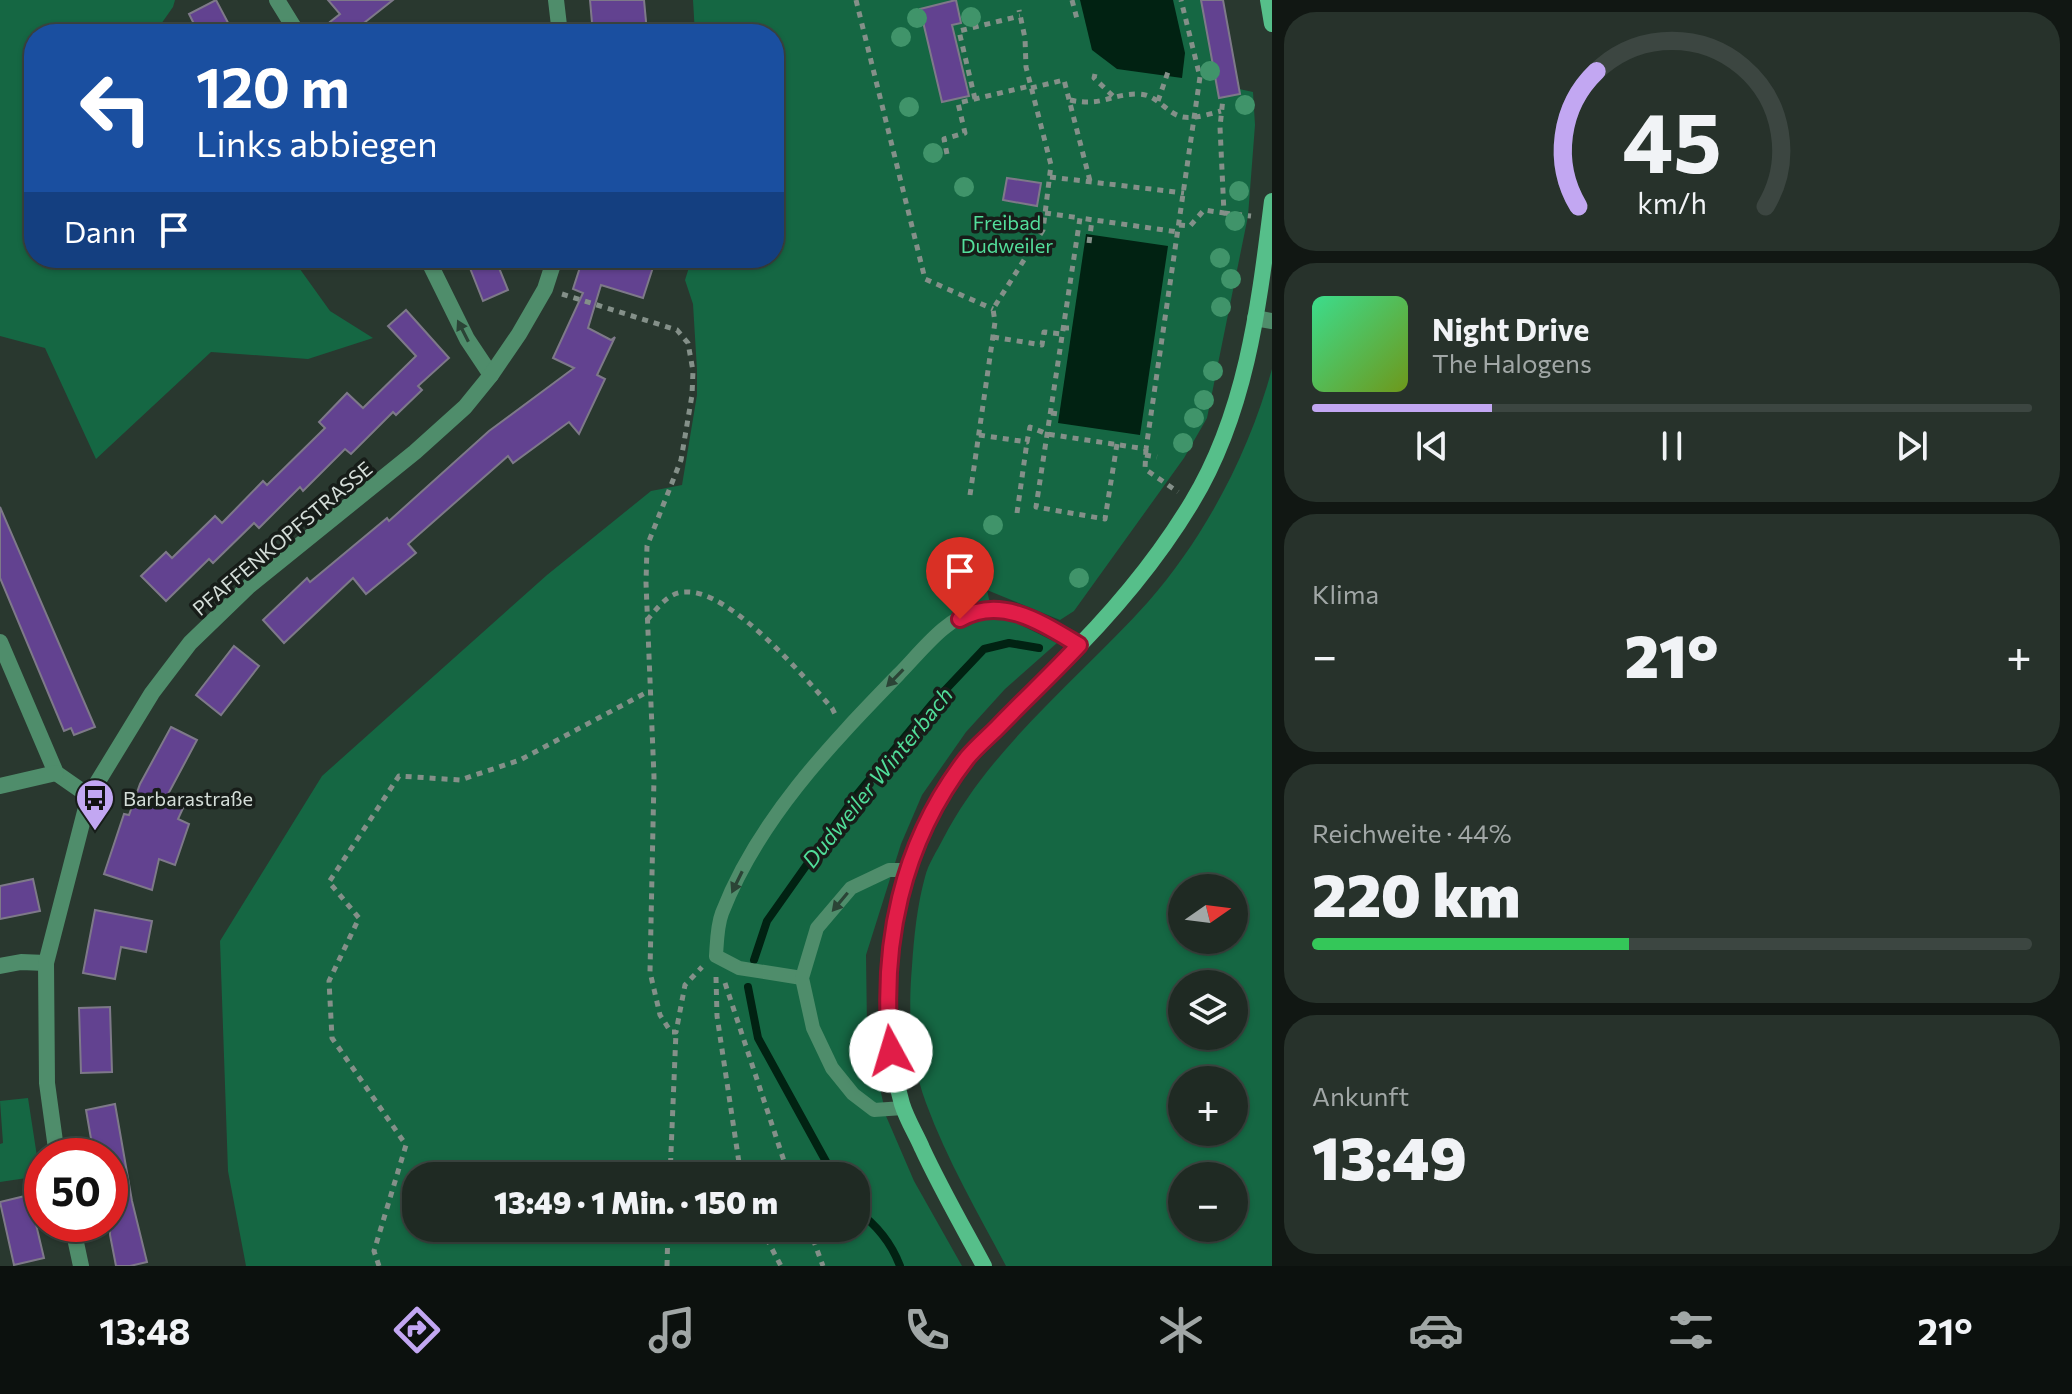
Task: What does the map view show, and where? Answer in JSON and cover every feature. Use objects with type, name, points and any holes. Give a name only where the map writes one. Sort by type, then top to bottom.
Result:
[{"type":"main road","points":[[1268,0],[1272,24]]},
{"type":"main road","points":[[984,1266],[903,1108],[891,1051],[887,1012],[893,921],[907,870],[936,805],[968,757],[1104,620],[1166,543],[1206,477],[1235,407],[1255,318],[1272,201]]},
{"type":"street","points":[[277,0],[292,24]]},
{"type":"street","points":[[556,0],[559,24]]},
{"type":"street","points":[[432,268],[467,339],[491,375]]},
{"type":"street","name":"PFAFFENKOPFSTRASSE","points":[[55,1138],[47,1083],[46,963],[89,796],[152,693],[190,643],[249,586],[415,452],[465,407],[491,375],[545,289],[552,268]]},
{"type":"street","points":[[1255,318],[1272,321]]},
{"type":"street","points":[[0,642],[56,773],[89,796]]},
{"type":"street","points":[[0,786],[56,773]]},
{"type":"street","points":[[0,966],[21,962],[46,963]]},
{"type":"street","points":[[76,1242],[81,1266]]},
{"type":"lane","points":[[802,978],[739,968],[716,956],[720,916],[751,854],[798,785],[843,731],[944,628],[975,610],[994,608],[1009,611],[1079,645]]},
{"type":"lane","points":[[903,1108],[874,1110],[853,1094],[832,1068],[813,1028],[802,978],[817,928],[851,888],[889,870],[907,870]]},
{"type":"path","points":[[856,0],[925,279],[993,309]]},
{"type":"path","points":[[1072,0],[1077,19]]},
{"type":"path","points":[[1165,484],[1145,469],[1146,452],[1158,341],[1175,257],[1200,77],[1181,0]]},
{"type":"path","points":[[970,495],[993,337],[993,309],[1043,230],[1050,177],[1051,165],[1026,67],[1020,13],[959,31],[975,99]]},
{"type":"path","points":[[1158,101],[1169,69]]},
{"type":"path","points":[[1095,74],[1094,78],[1114,97]]},
{"type":"path","points":[[947,154],[944,139],[965,133],[958,103],[1064,80],[1090,181]]},
{"type":"path","points":[[1070,100],[1099,103],[1114,97],[1139,94],[1158,101],[1179,117],[1221,111]]},
{"type":"path","points":[[1223,98],[1224,213]]},
{"type":"path","points":[[1050,177],[1184,193]]},
{"type":"path","points":[[1179,225],[1190,226],[1204,210],[1248,216]]},
{"type":"path","points":[[1045,213],[1178,232]]},
{"type":"path","points":[[1080,218],[1036,507],[1105,519],[1117,444]]},
{"type":"path","points":[[1089,243],[1092,220]]},
{"type":"path","points":[[1167,257],[1175,257]]},
{"type":"path","points":[[545,289],[677,330],[688,343],[693,371],[681,460],[647,546],[654,777],[650,972],[660,1015],[671,1032],[676,1032]]},
{"type":"path","points":[[993,337],[1042,345],[1044,332],[1072,328]]},
{"type":"path","points":[[1051,413],[1059,414]]},
{"type":"path","points":[[1142,425],[1149,426]]},
{"type":"path","points":[[1017,513],[1030,427],[1047,434],[1117,444],[1157,457]]},
{"type":"path","points":[[979,435],[1027,442]]},
{"type":"path","points":[[647,620],[668,598],[686,591],[719,601],[780,650],[832,708],[843,731]]},
{"type":"path","points":[[379,1266],[374,1251],[406,1145],[332,1038],[329,981],[359,918],[329,882],[399,776],[460,780],[520,760],[649,691]]},
{"type":"path","points":[[671,1162],[676,1032],[685,985],[692,975],[716,956]]},
{"type":"path","points":[[716,956],[717,1016],[739,1162]]},
{"type":"path","points":[[716,956],[784,1162]]},
{"type":"path","points":[[667,1266],[668,1242]]},
{"type":"path","points":[[768,1242],[781,1266]]},
{"type":"path","points":[[814,1242],[823,1266]]},
{"type":"green space","points":[[0,0],[175,0],[161,24],[24,24],[24,268],[299,268],[330,311],[373,338],[308,359],[211,352],[96,459],[45,348],[0,336]]},
{"type":"green space","name":"Freibad Dudweiler","points":[[693,0],[1223,0],[1239,89],[1253,92],[1255,125],[1248,216],[1207,418],[1184,458],[1074,611],[1060,620],[987,590],[993,617],[1017,623],[1057,643],[1005,689],[966,732],[922,795],[901,844],[866,955],[867,1027],[886,1116],[914,1181],[962,1266],[246,1266],[228,1171],[220,941],[322,776],[547,575],[651,491],[682,485],[697,395],[693,304],[685,280],[689,268],[784,268],[784,24],[694,24]]},
{"type":"green space","points":[[1272,369],[1272,1266],[1006,1266],[943,1145],[916,1070],[910,1018],[911,983],[916,922],[926,872],[963,805],[1011,743],[1169,577],[1223,493],[1251,432]]},
{"type":"green space","points":[[28,1098],[34,1138],[24,1138],[24,1178],[0,1182],[0,1144],[3,1143],[0,1101]]},
{"type":"shaded area","points":[[1080,0],[1173,0],[1185,53],[1182,78],[1117,69],[1092,50]]},
{"type":"shaded area","points":[[1086,234],[1168,246],[1140,435],[1058,423]]},
{"type":"building","points":[[216,0],[229,24],[194,24],[189,14]]},
{"type":"building","points":[[328,0],[393,0],[363,24],[332,24],[330,22],[340,14]]},
{"type":"building","points":[[590,0],[644,0],[646,24],[592,24]]},
{"type":"building","points":[[956,0],[961,23],[952,25],[969,96],[942,102],[920,9]]},
{"type":"building","points":[[1201,0],[1223,0],[1240,94],[1219,98]]},
{"type":"building","points":[[1007,178],[1041,183],[1037,206],[1003,200]]},
{"type":"building","points":[[470,268],[499,268],[508,290],[483,301]]},
{"type":"building","points":[[580,268],[653,268],[643,298],[601,285],[588,328],[611,340],[615,337],[597,375],[605,379],[579,434],[569,422],[513,463],[508,456],[408,544],[416,553],[366,594],[353,578],[284,643],[263,620],[307,578],[310,582],[387,518],[389,521],[489,431],[574,368],[553,358],[583,293],[573,289]]},
{"type":"building","points":[[406,310],[449,358],[418,386],[422,390],[396,415],[393,412],[351,454],[345,449],[303,491],[300,487],[259,528],[254,523],[213,563],[209,559],[166,601],[141,576],[166,552],[172,558],[215,516],[222,523],[263,481],[267,485],[325,428],[319,422],[347,393],[363,408],[416,356],[388,326]]},
{"type":"building","points":[[0,507],[95,727],[74,735],[71,728],[64,731],[0,578]]},
{"type":"building","points":[[234,646],[259,666],[221,715],[196,695]]},
{"type":"building","points":[[171,727],[197,740],[166,798],[184,806],[178,819],[189,824],[175,865],[159,859],[152,890],[104,874],[124,814],[129,815],[140,784]]},
{"type":"building","points":[[33,879],[40,911],[0,919],[0,886]]},
{"type":"building","points":[[95,910],[152,921],[146,952],[121,947],[115,979],[83,973]]},
{"type":"building","points":[[110,1007],[112,1072],[81,1073],[79,1008]]},
{"type":"building","points":[[115,1104],[121,1138],[91,1138],[86,1110]]},
{"type":"building","points":[[128,1178],[147,1262],[116,1266],[111,1242],[128,1242]]},
{"type":"building","points":[[24,1196],[24,1242],[40,1242],[44,1258],[14,1265],[0,1202]]},
{"type":"waterway","name":"Dudweiler Winterbach","points":[[754,960],[767,921],[854,798],[932,704],[984,649],[1009,643],[1039,648]]},
{"type":"waterway","name":"Dudweiler Winterbach","points":[[748,987],[758,1038],[826,1162]]},
{"type":"waterway","name":"Dudweiler Winterbach","points":[[870,1222],[892,1249],[900,1266]]},
{"type":"place","name":"Barbarastraße","points":[[95,832]]},
{"type":"route","points":[[891,1051],[887,1012],[893,921],[907,870],[936,805],[968,757],[1079,645],[1009,611],[994,608],[975,610],[960,619]]}]
